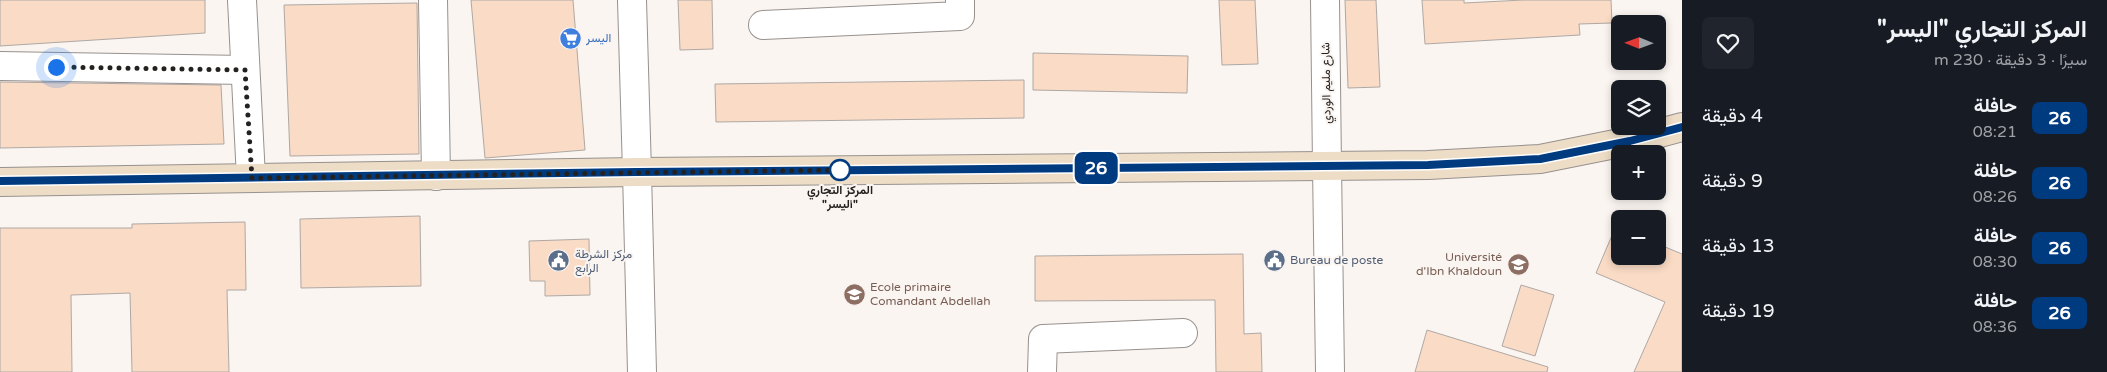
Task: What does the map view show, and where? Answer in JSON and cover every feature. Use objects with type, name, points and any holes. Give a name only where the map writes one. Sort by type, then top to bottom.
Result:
[{"type":"main road","points":[[0,182],[637,172],[1428,165],[1540,159],[1630,141],[1682,127]]},
{"type":"street","points":[[242,0],[252,178]]},
{"type":"street","points":[[433,0],[436,176]]},
{"type":"street","points":[[632,0],[642,372]]},
{"type":"street","points":[[764,25],[960,16],[960,0]]},
{"type":"street","name":"شارع مليم الوردي","points":[[1325,0],[1330,372]]},
{"type":"street","points":[[0,66],[245,70]]},
{"type":"street","points":[[1042,372],[1043,339],[1182,333]]},
{"type":"building","points":[[0,0],[205,0],[205,33],[0,46]]},
{"type":"building","points":[[471,0],[573,0],[585,150],[485,158]]},
{"type":"building","points":[[678,0],[712,0],[713,49],[680,50]]},
{"type":"building","points":[[1219,0],[1255,0],[1258,64],[1222,65]]},
{"type":"building","points":[[1345,0],[1376,0],[1380,87],[1348,88]]},
{"type":"building","points":[[1422,0],[1464,0],[1464,3],[1523,0],[1611,0],[1611,23],[1579,24],[1580,35],[1425,44]]},
{"type":"building","points":[[417,3],[419,154],[290,156],[284,5]]},
{"type":"building","points":[[1033,53],[1188,56],[1187,93],[1033,90]]},
{"type":"building","points":[[1024,80],[1024,118],[716,122],[715,84]]},
{"type":"building","points":[[0,82],[221,85],[224,144],[0,148]]},
{"type":"building","points":[[420,216],[421,286],[301,288],[300,219]]},
{"type":"building","points":[[245,222],[246,290],[227,290],[229,372],[132,372],[130,293],[71,295],[72,372],[0,372],[0,228],[132,228],[132,224]]},
{"type":"building","points":[[1611,238],[1611,265],[1666,265],[1666,247],[1682,254],[1682,372],[1634,372],[1665,302],[1596,273]]},
{"type":"building","name":"مركز الشرطة الرابع","points":[[589,239],[590,295],[545,296],[545,281],[530,281],[529,241]]},
{"type":"building","points":[[1243,254],[1244,334],[1261,333],[1262,372],[1216,372],[1215,300],[1035,301],[1035,256]]},
{"type":"building","points":[[1521,285],[1554,295],[1535,356],[1502,346]]},
{"type":"building","points":[[1427,330],[1548,367],[1547,372],[1415,372]]},
{"type":"bus line","name":"26","points":[[0,181],[637,172],[1428,165],[1540,159],[1630,141],[1682,127]]},
{"type":"place","name":"اليسر","points":[[570,38]]},
{"type":"place","name":"المركز التجاري \"اليسر\"","points":[[840,170]]},
{"type":"place","name":"Bureau de poste","points":[[1274,260]]},
{"type":"place","name":"مركز الشرطة الرابع","points":[[559,261]]},
{"type":"place","name":"Université d'Ibn Khaldoun","points":[[1518,264]]},
{"type":"place","name":"Ecole primaire Comandant Abdellah","points":[[854,294]]},
{"type":"route","points":[[56,67],[245,70],[252,178],[840,170]]}]
